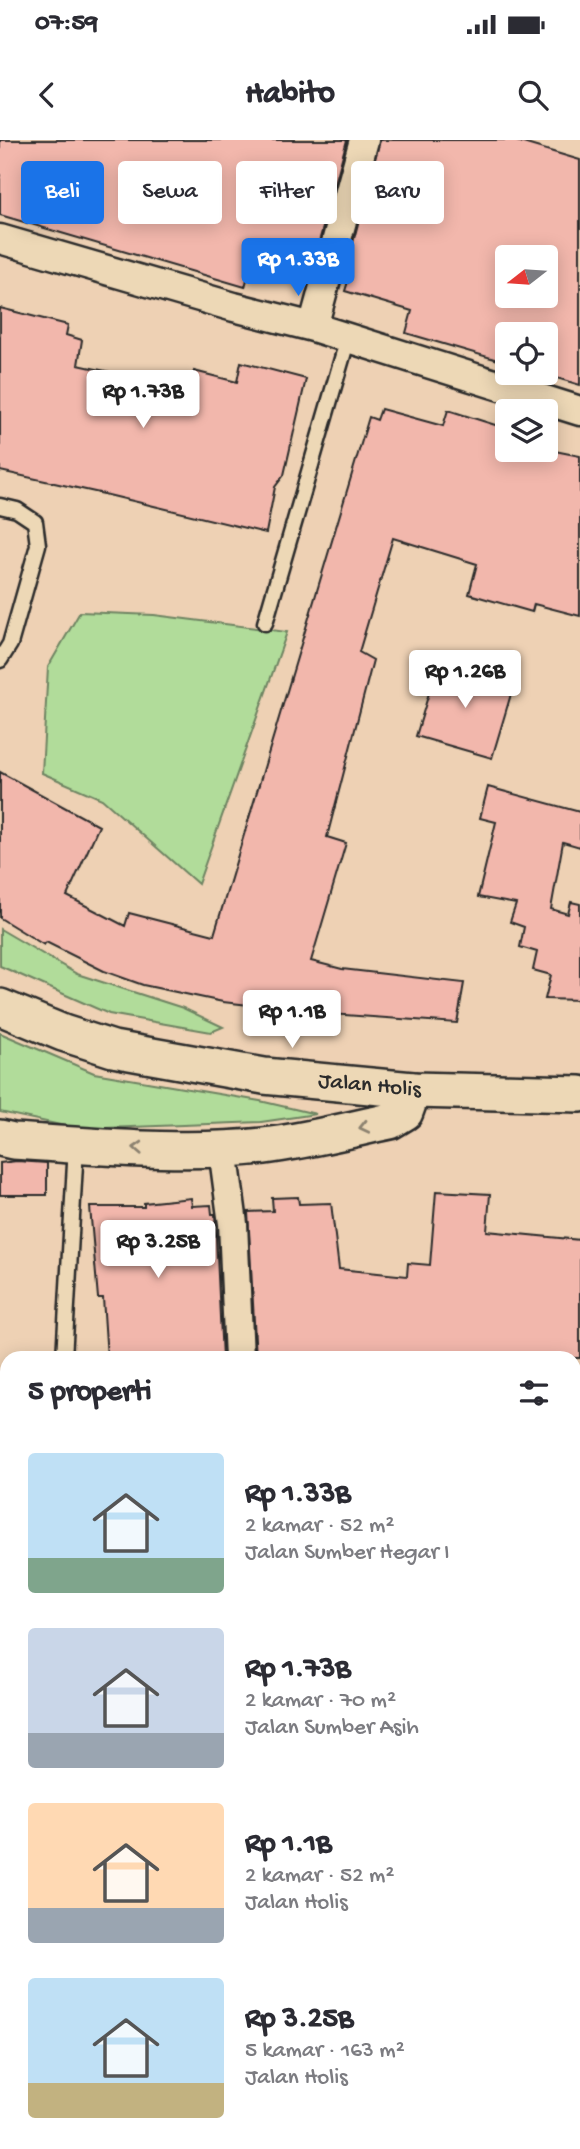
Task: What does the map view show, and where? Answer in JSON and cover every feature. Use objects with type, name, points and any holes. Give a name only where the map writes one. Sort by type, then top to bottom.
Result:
[{"type":"street","points":[[313,327],[364,140]]},
{"type":"street","points":[[0,239],[234,307],[313,327],[580,411]]},
{"type":"street","name":"Jalan Holis","points":[[0,1007],[63,1033],[113,1049],[264,1076],[413,1090],[580,1094]]},
{"type":"street","points":[[0,1138],[76,1145],[223,1149],[265,1146],[390,1121],[405,1112],[413,1090]]},
{"type":"street","points":[[223,1149],[233,1224],[239,1351]]},
{"type":"lane","points":[[265,622],[348,338]]},
{"type":"lane","points":[[0,506],[17,510],[35,522],[38,545],[10,643],[0,660]]},
{"type":"lane","points":[[64,1351],[76,1145]]},
{"type":"green space","points":[[80,612],[154,615],[287,632],[198,884],[102,799],[42,773],[48,667]]},
{"type":"green space","points":[[0,929],[77,974],[183,1008],[223,1027],[211,1032],[109,1014],[0,966]]},
{"type":"green space","points":[[0,1033],[94,1073],[260,1101],[316,1114],[261,1122],[79,1129],[0,1112]]},
{"type":"building","points":[[0,140],[347,140],[337,176],[337,161],[236,161],[236,224],[324,224],[314,260],[293,251],[288,270],[252,261],[245,287],[31,224],[104,224],[104,161],[21,161],[21,221],[0,215]]},
{"type":"building","points":[[380,140],[513,140],[580,160],[580,385],[558,378],[558,322],[495,322],[495,359],[406,333],[412,311],[345,291],[350,275],[345,273],[358,224],[444,224],[444,161],[374,161]]},
{"type":"building","points":[[0,308],[68,325],[66,335],[82,340],[78,365],[133,377],[128,404],[183,417],[194,371],[237,382],[241,362],[306,379],[284,475],[275,487],[266,533],[0,471]]},
{"type":"building","points":[[381,409],[443,426],[448,410],[495,425],[495,462],[558,462],[558,452],[580,456],[580,616],[534,604],[532,612],[469,594],[477,564],[393,538],[359,652],[373,660],[327,837],[346,843],[311,961],[342,969],[464,983],[457,1023],[316,1013],[223,1002],[143,985],[104,971],[46,942],[44,945],[0,918],[0,772],[99,826],[67,896],[125,926],[129,913],[214,935],[369,417],[377,420]]},
{"type":"building","points":[[438,663],[514,684],[492,758],[416,736]]},
{"type":"building","points":[[488,787],[580,812],[580,847],[563,842],[551,909],[568,914],[571,902],[580,904],[580,1000],[545,999],[551,975],[533,970],[537,952],[520,947],[524,927],[510,922],[516,904],[478,897],[496,822],[480,818]]},
{"type":"building","points":[[0,1163],[47,1163],[47,1195],[0,1195]]},
{"type":"building","points":[[436,1191],[490,1194],[487,1231],[580,1240],[580,1351],[256,1351],[248,1212],[273,1211],[272,1198],[298,1197],[299,1204],[331,1203],[339,1269],[407,1276],[408,1263],[430,1265]]},
{"type":"building","points":[[191,1198],[192,1206],[211,1205],[212,1214],[215,1214],[222,1351],[107,1351],[103,1298],[98,1298],[90,1207],[144,1207],[144,1203]]}]
